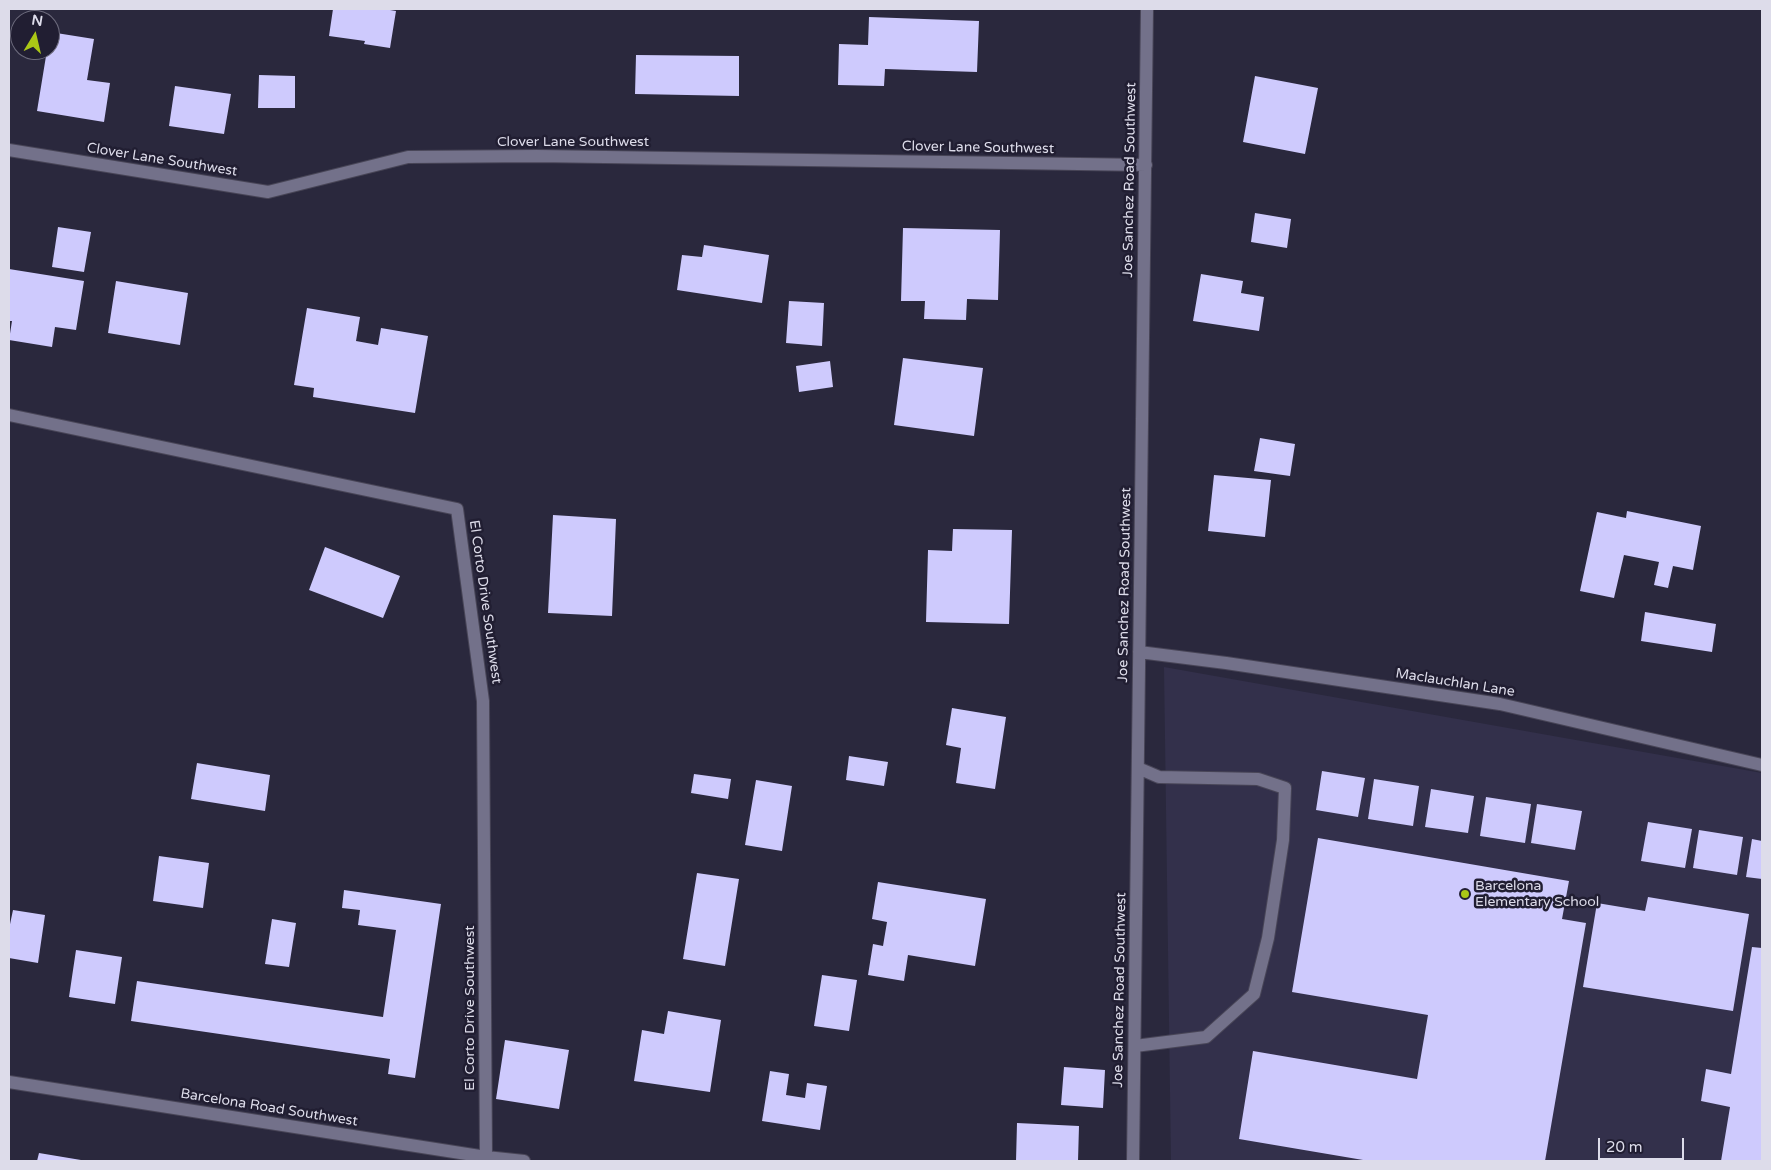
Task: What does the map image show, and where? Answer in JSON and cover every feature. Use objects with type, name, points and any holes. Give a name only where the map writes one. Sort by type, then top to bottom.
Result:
[{"type":"street","name":"Joe Sanchez Road Southwest","points":[[1133,1161],[1147,9]]},
{"type":"street","name":"Clover Lane Southwest","points":[[9,150],[268,192],[408,157],[537,156],[1146,165]]},
{"type":"street","name":"El Corto Drive Southwest","points":[[9,416],[457,509],[483,701],[486,1157]]},
{"type":"street","name":"Maclauchlan Lane","points":[[1139,652],[1226,663],[1500,704],[1762,765]]},
{"type":"street","points":[[1134,1046],[1206,1037],[1254,994],[1268,938],[1283,840],[1285,788],[1258,779],[1159,777],[1138,768]]},
{"type":"street","name":"Barcelona Road Southwest","points":[[9,1082],[486,1157],[524,1161]]},
{"type":"shaded area","name":"Barcelona Elementary School","points":[[1164,667],[1762,773],[1762,1161],[1171,1161]]},
{"type":"building","points":[[333,9],[384,9],[396,11],[390,48],[364,44],[365,41],[329,36]]},
{"type":"building","points":[[869,17],[979,21],[977,72],[885,69],[884,86],[838,85],[839,44],[868,45]]},
{"type":"building","points":[[60,34],[94,39],[87,80],[110,83],[104,122],[37,111],[45,60],[60,60]]},
{"type":"building","points":[[636,55],[739,56],[739,96],[635,94]]},
{"type":"building","points":[[259,75],[295,76],[295,108],[258,108]]},
{"type":"building","points":[[1255,76],[1318,88],[1305,154],[1243,142]]},
{"type":"building","points":[[175,86],[231,94],[224,134],[169,126]]},
{"type":"building","points":[[1255,213],[1291,219],[1287,248],[1251,242]]},
{"type":"building","points":[[58,227],[91,232],[84,272],[52,267]]},
{"type":"building","points":[[903,228],[1000,230],[998,300],[967,299],[966,320],[924,319],[925,301],[901,301]]},
{"type":"building","points":[[704,245],[769,255],[762,303],[677,290],[682,255],[702,257]]},
{"type":"building","points":[[9,269],[84,281],[76,330],[55,327],[52,347],[9,340],[12,321],[9,321]]},
{"type":"building","points":[[1201,274],[1243,281],[1241,293],[1264,297],[1259,331],[1193,321]]},
{"type":"building","points":[[116,281],[188,293],[180,345],[108,333]]},
{"type":"building","points":[[789,301],[824,303],[822,346],[786,343]]},
{"type":"building","points":[[307,308],[360,317],[356,341],[378,345],[381,328],[428,336],[415,413],[313,397],[314,388],[294,385]]},
{"type":"building","points":[[903,358],[983,368],[974,436],[894,425]]},
{"type":"building","points":[[830,361],[833,387],[799,392],[796,366]]},
{"type":"building","points":[[1260,438],[1295,444],[1290,476],[1254,471]]},
{"type":"building","points":[[1214,475],[1271,480],[1265,537],[1208,531]]},
{"type":"building","points":[[1627,511],[1701,526],[1693,570],[1673,566],[1668,588],[1654,585],[1659,562],[1624,555],[1614,598],[1580,591],[1597,512],[1626,518]]},
{"type":"building","points":[[553,515],[616,519],[612,616],[548,613]]},
{"type":"building","points":[[953,529],[1012,530],[1009,624],[926,622],[928,550],[952,551]]},
{"type":"building","points":[[325,547],[400,576],[383,618],[309,590]]},
{"type":"building","points":[[1645,612],[1716,624],[1712,652],[1641,641]]},
{"type":"building","points":[[952,708],[1006,717],[995,789],[956,783],[961,748],[946,745]]},
{"type":"building","points":[[849,756],[888,762],[884,786],[846,780]]},
{"type":"building","points":[[197,763],[270,775],[265,811],[191,799]]},
{"type":"building","points":[[1322,771],[1365,778],[1358,817],[1316,810]]},
{"type":"building","points":[[694,774],[731,779],[728,799],[691,793]]},
{"type":"building","points":[[1374,779],[1419,786],[1413,826],[1368,819]]},
{"type":"building","points":[[756,780],[792,786],[782,851],[745,845]]},
{"type":"building","points":[[1431,789],[1474,796],[1468,833],[1425,827]]},
{"type":"building","points":[[1486,797],[1531,804],[1525,843],[1480,836]]},
{"type":"building","points":[[1537,804],[1582,811],[1575,850],[1531,843]]},
{"type":"building","points":[[1648,822],[1692,829],[1685,868],[1641,861]]},
{"type":"building","points":[[1699,830],[1743,837],[1737,875],[1693,868]]},
{"type":"building","points":[[1318,838],[1569,881],[1562,919],[1586,923],[1545,1161],[1369,1161],[1239,1139],[1253,1051],[1417,1079],[1428,1015],[1292,992]]},
{"type":"building","points":[[1752,839],[1762,841],[1762,879],[1746,877]]},
{"type":"building","points":[[159,856],[209,863],[203,908],[153,901]]},
{"type":"building","points":[[697,873],[739,879],[725,966],[683,959]]},
{"type":"building","points":[[878,882],[986,899],[975,966],[908,955],[904,981],[868,975],[873,944],[883,946],[887,922],[872,919]]},
{"type":"building","points":[[344,890],[441,904],[415,1078],[388,1074],[390,1059],[131,1021],[137,981],[383,1017],[396,930],[358,925],[360,910],[342,908]]},
{"type":"building","points":[[1648,897],[1749,914],[1733,1011],[1583,987],[1597,903],[1645,911]]},
{"type":"building","points":[[13,910],[45,915],[38,963],[9,958],[9,929]]},
{"type":"building","points":[[272,919],[296,923],[289,967],[265,964]]},
{"type":"building","points":[[1752,947],[1762,948],[1762,1161],[1721,1161],[1730,1107],[1701,1101],[1706,1069],[1731,1074]]},
{"type":"building","points":[[76,950],[122,957],[115,1004],[69,997]]},
{"type":"building","points":[[822,975],[857,980],[849,1031],[814,1026]]},
{"type":"building","points":[[668,1011],[721,1020],[710,1092],[634,1081],[642,1030],[664,1034]]},
{"type":"building","points":[[505,1040],[569,1050],[559,1109],[496,1099]]},
{"type":"building","points":[[1064,1067],[1105,1070],[1103,1108],[1061,1105]]},
{"type":"building","points":[[770,1071],[789,1074],[786,1095],[805,1098],[807,1083],[827,1086],[820,1130],[762,1121]]},
{"type":"building","points":[[1017,1123],[1079,1126],[1078,1161],[1016,1161]]},
{"type":"building","points":[[39,1153],[81,1160],[81,1161],[37,1161]]},
{"type":"place","name":"Barcelona Elementary School","points":[[1465,894]]}]
